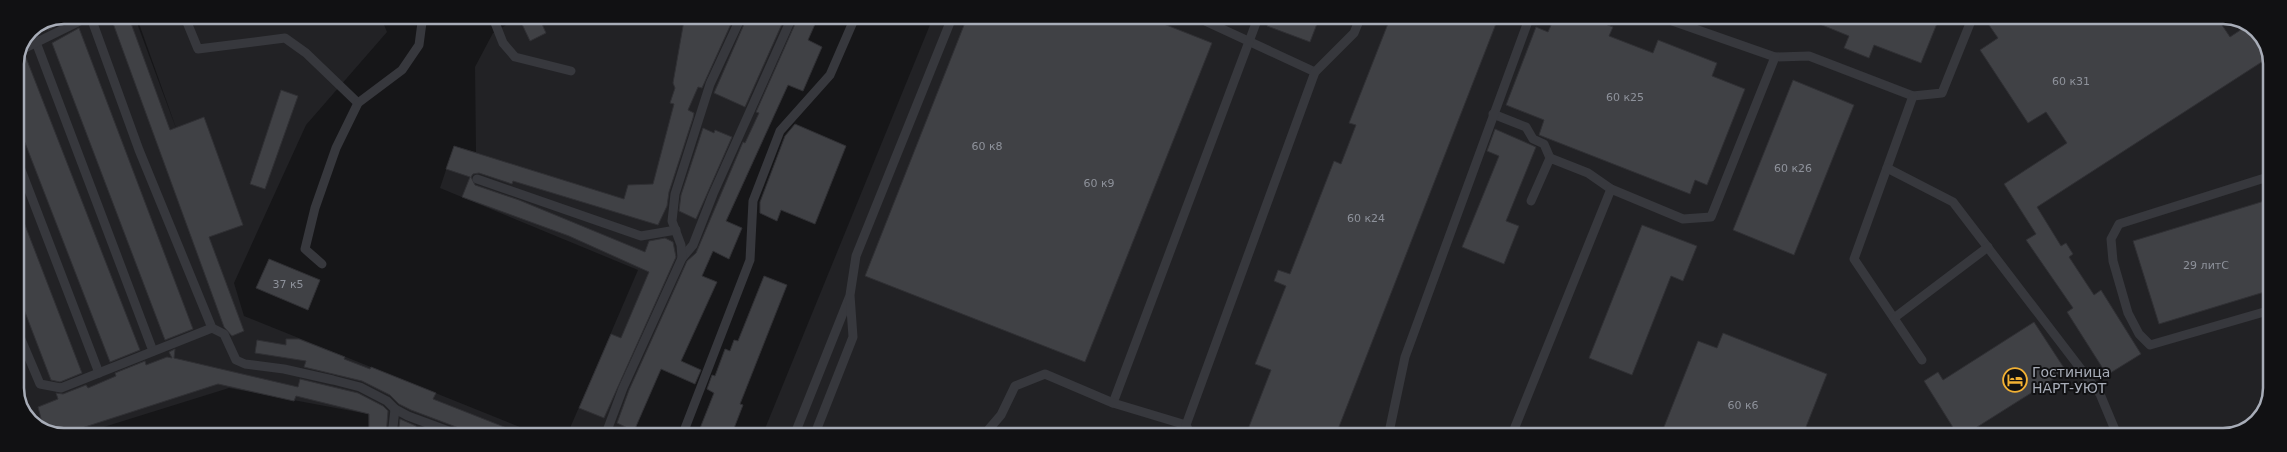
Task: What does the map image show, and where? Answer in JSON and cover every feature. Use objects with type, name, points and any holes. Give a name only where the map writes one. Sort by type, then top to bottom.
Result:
[{"type":"lane","points":[[29,45],[73,24]]},
{"type":"lane","points":[[93,24],[139,150],[212,328],[224,334],[236,360],[245,364],[284,369],[360,388],[387,401],[395,409],[408,416],[440,428]]},
{"type":"lane","points":[[188,24],[198,49],[284,38],[306,53],[358,103]]},
{"type":"lane","points":[[322,264],[305,249],[315,208],[330,165],[358,103],[402,70],[419,45],[422,24]]},
{"type":"lane","points":[[496,24],[503,43],[515,57],[571,71]]},
{"type":"lane","points":[[682,258],[681,245],[672,221],[676,194],[710,84],[738,24]]},
{"type":"lane","points":[[608,428],[682,258],[693,245],[713,194],[789,24]]},
{"type":"lane","points":[[685,428],[750,260],[753,200],[780,131],[830,75],[852,24]]},
{"type":"lane","points":[[817,428],[853,337],[850,296],[856,256],[949,24]]},
{"type":"lane","points":[[1210,24],[1315,72]]},
{"type":"lane","points":[[1113,402],[1256,24]]},
{"type":"lane","points":[[1186,425],[1315,72],[1354,33],[1358,24]]},
{"type":"lane","points":[[1390,428],[1404,357],[1527,24]]},
{"type":"lane","points":[[1681,24],[1775,57],[1809,56],[1913,96],[1942,93],[1970,24]]},
{"type":"lane","points":[[35,38],[153,351]]},
{"type":"lane","points":[[1493,114],[1526,128],[1533,140],[1544,144],[1550,158],[1588,173],[1611,190],[1683,219],[1711,217],[1775,57]]},
{"type":"lane","points":[[1913,96],[1854,259],[1922,360]]},
{"type":"lane","points":[[1531,201],[1550,158]]},
{"type":"lane","points":[[1887,168],[1954,202],[2100,394],[2114,428]]},
{"type":"lane","points":[[24,178],[98,373]]},
{"type":"lane","points":[[477,179],[640,236],[676,230]]},
{"type":"lane","points":[[2263,179],[2119,224],[2111,239],[2113,261],[2128,313],[2139,334],[2150,345],[2263,312]]},
{"type":"lane","points":[[1515,428],[1611,190]]},
{"type":"lane","points":[[1894,318],[1988,247]]},
{"type":"lane","points":[[797,428],[850,296]]},
{"type":"lane","points":[[24,346],[40,384],[61,388],[212,328]]},
{"type":"lane","points":[[989,428],[1001,415],[1015,386],[1045,374],[1113,402],[1186,425],[1188,428]]},
{"type":"lane","points":[[393,428],[395,409]]},
{"type":"shaded area","points":[[64,24],[137,24],[180,139],[139,24],[384,24],[387,32],[306,125],[234,283],[244,316],[522,428],[369,428],[368,414],[229,388],[101,428],[51,426],[40,420],[27,403],[24,390],[24,64],[27,49],[31,42],[49,27]]},
{"type":"shaded area","points":[[508,24],[815,24],[684,316],[636,428],[570,428],[638,270],[440,188],[454,146],[476,152],[475,67],[493,33]]},
{"type":"shaded area","points":[[930,24],[2223,24],[2243,29],[2258,44],[2262,54],[2263,388],[2258,408],[2247,420],[2236,426],[2223,428],[765,428]]},
{"type":"building","points":[[113,24],[131,24],[170,130],[204,117],[243,225],[209,237],[244,331],[232,336],[224,327]]},
{"type":"building","points":[[522,24],[542,24],[546,33],[530,41]]},
{"type":"building","points":[[683,24],[731,24],[702,88],[698,87],[688,110],[694,113],[693,118],[669,192],[667,206],[658,225],[513,181],[512,184],[479,173],[473,174],[471,177],[475,185],[519,200],[645,252],[649,241],[665,238],[673,242],[676,257],[604,418],[579,408],[611,334],[621,338],[649,272],[569,236],[462,197],[470,177],[446,169],[454,146],[624,199],[628,185],[653,184],[674,104],[670,103],[675,88],[673,83]]},
{"type":"building","points":[[744,24],[782,24],[745,107],[714,93]]},
{"type":"building","points":[[795,24],[815,24],[808,40],[822,47],[803,91],[788,85],[726,221],[742,228],[729,259],[713,251],[702,276],[717,282],[681,361],[701,370],[695,384],[661,369],[635,428],[628,428],[617,423],[629,390],[687,261],[696,253],[743,142],[745,143],[759,113],[756,112]]},
{"type":"building","points":[[964,24],[1164,24],[1212,43],[1085,362],[865,276]]},
{"type":"building","points":[[1268,24],[1317,24],[1310,42],[1267,26]]},
{"type":"building","points":[[1388,24],[1496,24],[1339,428],[1248,428],[1271,370],[1255,364],[1286,286],[1274,281],[1278,270],[1290,274],[1334,161],[1341,164],[1356,125],[1349,123]]},
{"type":"building","points":[[1552,24],[1605,24],[1613,27],[1609,36],[1653,53],[1658,40],[1717,63],[1712,76],[1745,89],[1707,185],[1695,180],[1690,194],[1539,135],[1544,120],[1506,105],[1536,27],[1548,32]]},
{"type":"building","points":[[1820,24],[1937,24],[1921,63],[1874,45],[1869,58],[1844,48],[1849,36]]},
{"type":"building","points":[[2221,24],[2230,37],[2243,29],[2258,44],[2262,54],[2263,61],[2037,207],[2061,246],[2066,243],[2073,254],[2069,257],[2094,295],[2101,290],[2141,354],[2107,375],[2067,312],[2073,308],[2026,240],[2036,234],[2004,184],[2067,143],[2046,112],[2028,123],[1980,50],[1998,38],[1989,25]]},
{"type":"building","points":[[58,25],[48,30],[49,27]]},
{"type":"building","points":[[79,28],[193,329],[165,340],[52,43]]},
{"type":"building","points":[[25,55],[140,350],[110,362],[24,140]]},
{"type":"building","points":[[1793,80],[1854,105],[1794,255],[1733,230]]},
{"type":"building","points":[[281,90],[298,96],[265,189],[250,184]]},
{"type":"building","points":[[795,124],[846,146],[815,224],[781,210],[777,221],[760,213],[760,202],[785,136]]},
{"type":"building","points":[[703,128],[714,133],[715,130],[732,137],[696,219],[679,211],[681,195]]},
{"type":"building","points":[[1495,129],[1536,147],[1506,221],[1519,226],[1504,264],[1462,247],[1499,156],[1487,151]]},
{"type":"building","points":[[2263,201],[2263,292],[2159,324],[2133,241]]},
{"type":"building","points":[[24,222],[82,373],[60,382],[51,380],[24,310]]},
{"type":"building","points":[[1642,225],[1697,246],[1683,281],[1671,276],[1632,375],[1589,358]]},
{"type":"building","points":[[269,259],[320,280],[308,310],[256,288]]},
{"type":"building","points":[[764,276],[787,285],[740,404],[743,405],[734,428],[700,428],[714,393],[707,389],[712,375],[715,376],[725,349],[730,351],[734,340],[738,341]]},
{"type":"building","points":[[2034,322],[2066,371],[1976,428],[1953,428],[1924,381],[1938,372],[1943,380]]},
{"type":"building","points":[[1723,333],[1827,374],[1806,428],[1664,428],[1698,341],[1717,348]]},
{"type":"building","points":[[286,339],[299,339],[345,357],[344,359],[370,369],[371,367],[436,393],[433,399],[507,428],[459,428],[411,410],[399,404],[390,395],[362,381],[304,367],[306,361],[255,353],[257,340],[286,345]]},
{"type":"building","points":[[175,349],[174,358],[298,387],[300,379],[358,393],[383,406],[388,411],[387,428],[369,428],[369,414],[296,396],[294,401],[218,384],[82,428],[56,427],[42,421],[38,407],[58,399],[56,393],[63,394],[86,385],[88,388],[116,376],[115,373],[145,361],[146,365],[167,357],[172,358],[169,352]]},
{"type":"building","points":[[400,419],[416,426],[416,428],[399,428]]},
{"type":"place","name":"Гостиница НАРТ-УЮТ","points":[[2015,380]]}]
